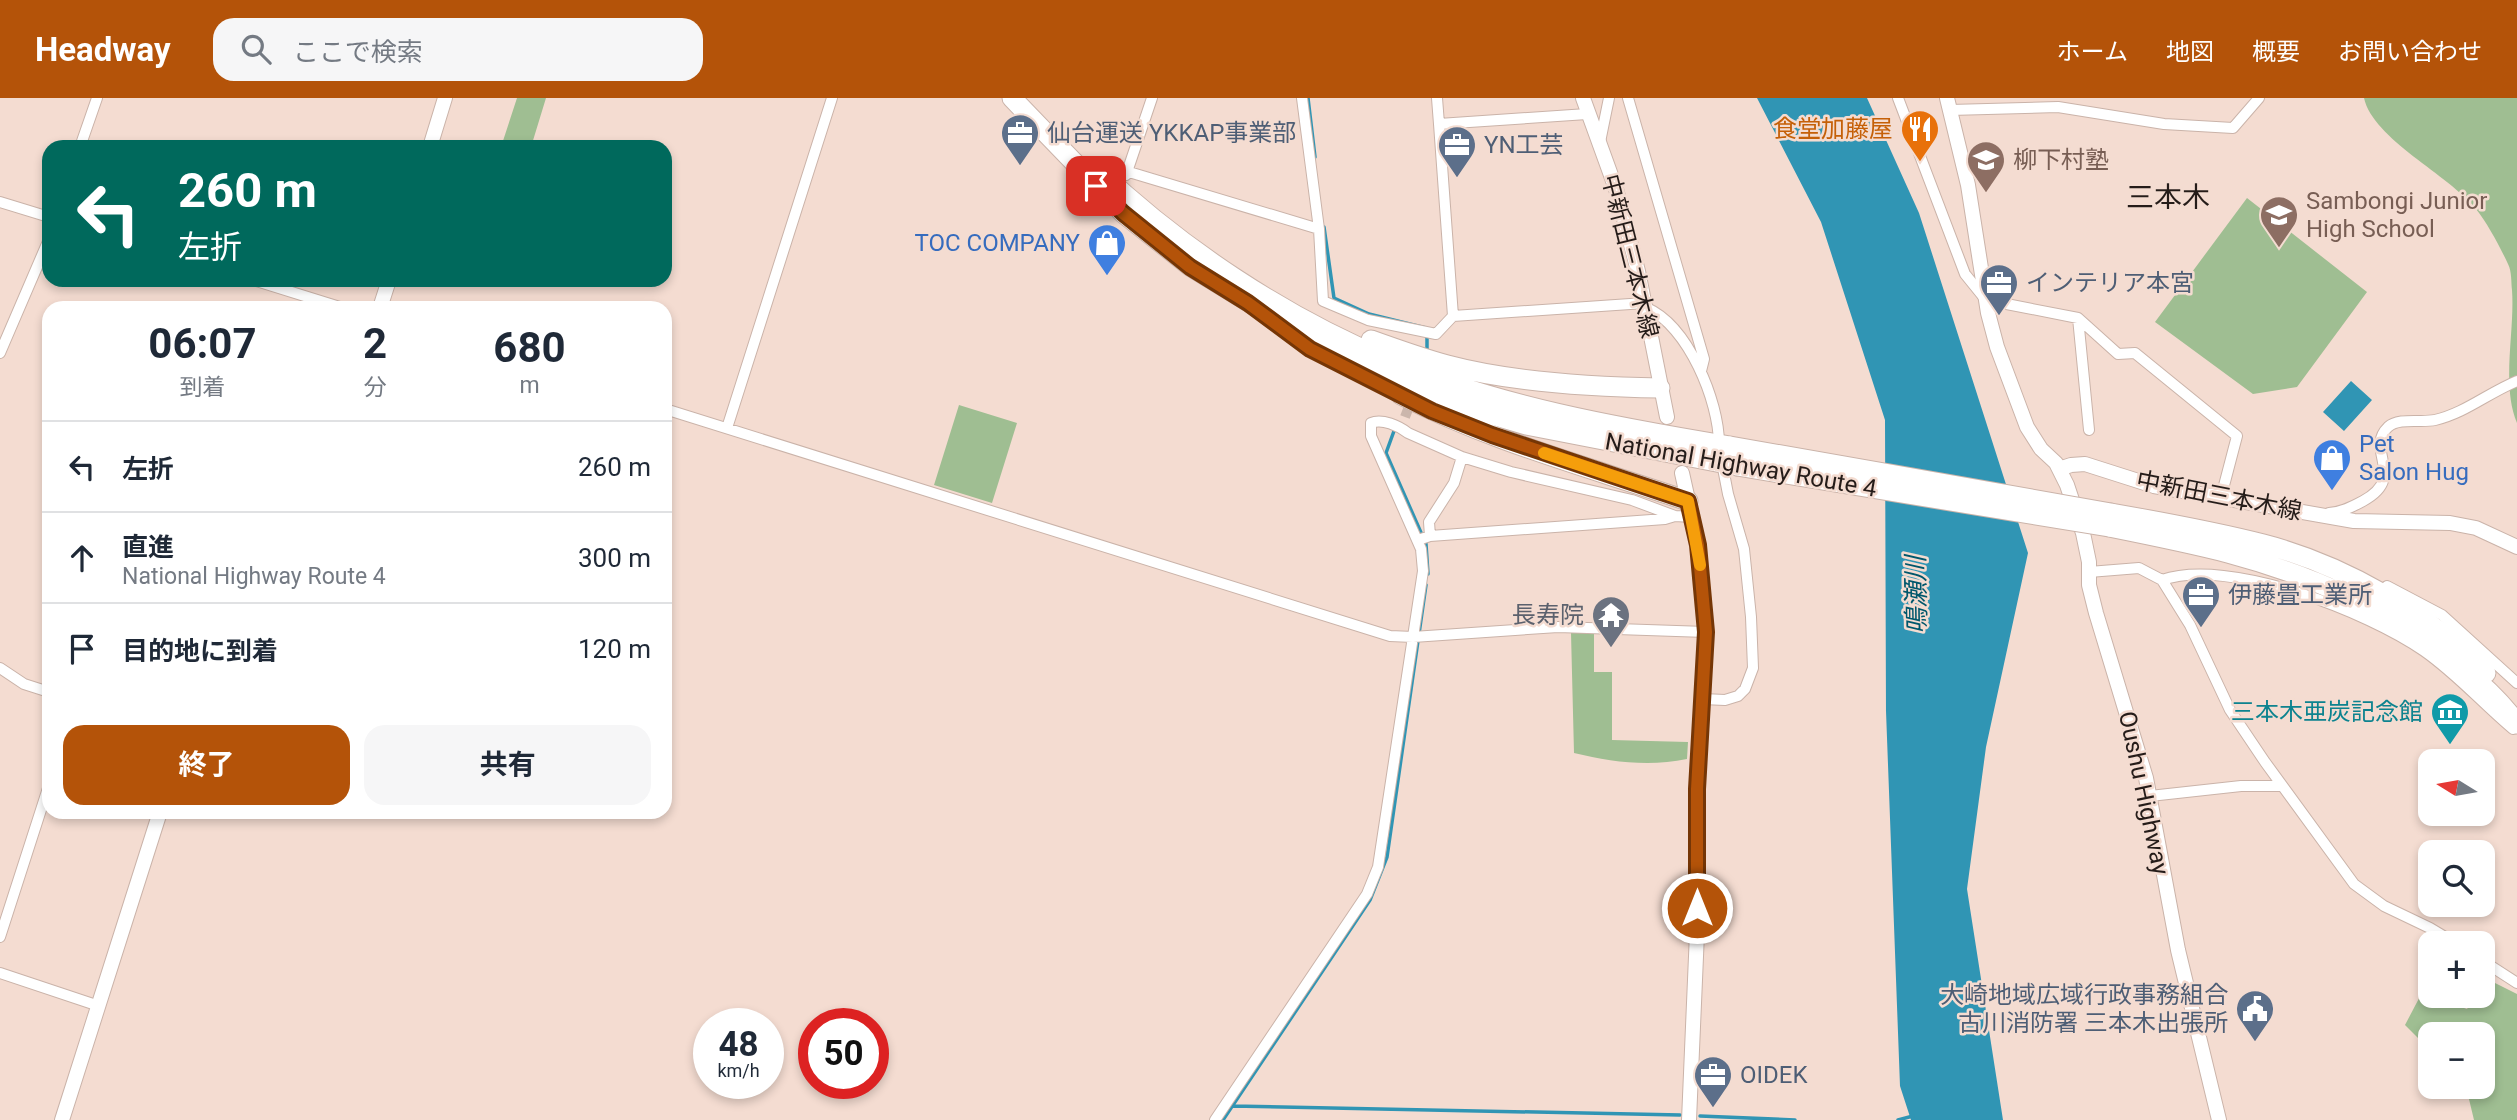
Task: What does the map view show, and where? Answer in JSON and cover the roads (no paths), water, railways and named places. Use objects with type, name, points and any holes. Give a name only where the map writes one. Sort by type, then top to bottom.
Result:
[{"type":"highway","name":"National Highway Route 4","points":[[1012,98],[1123,213],[1190,267],[1314,342],[1383,376],[1455,404],[1526,425],[1727,455],[2265,544],[2321,565],[2415,613],[2449,637],[2517,706]]},
{"type":"highway","name":"National Highway Route 4","points":[[1029,98],[1115,187],[1167,230],[1202,256],[1352,344],[1470,389],[1578,419],[1727,455]]},
{"type":"highway","points":[[1248,303],[1310,349],[1432,411],[1685,511]]},
{"type":"highway","points":[[1303,317],[1448,365],[1550,381],[1616,388],[1660,388]]},
{"type":"highway","name":"National Highway Route 4","points":[[2110,520],[2311,580],[2375,610],[2445,654],[2500,701],[2517,724]]},
{"type":"main road","points":[[432,140],[445,98]]},
{"type":"main road","name":"中新田三本木線","points":[[1583,98],[1600,142],[1628,233],[1646,305],[1667,417]]},
{"type":"main road","points":[[1949,104],[1968,184],[1986,300],[1997,347],[2027,427],[2041,449],[2059,469]]},
{"type":"main road","name":"中新田三本木線","points":[[2059,469],[2085,464],[2154,486],[2354,521],[2450,523],[2476,528],[2517,547]]},
{"type":"main road","name":"Oushu Highway","points":[[2059,469],[2083,533],[2089,584],[2096,613],[2124,699],[2150,796],[2178,950],[2219,1120]]},
{"type":"main road","points":[[1682,473],[1685,511],[1698,545],[1706,632],[1696,798],[1697,933],[1689,1120]]},
{"type":"main road","points":[[62,1120],[158,819]]},
{"type":"street","points":[[82,140],[97,98]]},
{"type":"street","points":[[727,428],[832,98]]},
{"type":"street","points":[[1115,187],[1129,172],[1152,98]]},
{"type":"street","points":[[1299,99],[1319,229],[1323,301],[1368,320],[1435,338],[1453,316],[1437,98]]},
{"type":"street","points":[[1600,142],[1609,98]]},
{"type":"street","points":[[1628,98],[1704,359],[1700,371]]},
{"type":"street","points":[[1898,98],[1965,274],[1986,300],[2078,318],[2118,354],[2135,353],[2237,436],[2221,497]]},
{"type":"street","points":[[1949,104],[2058,107],[2164,124],[2233,128],[2259,98]]},
{"type":"street","points":[[1438,124],[1587,114]]},
{"type":"street","points":[[1129,172],[1319,229]]},
{"type":"street","points":[[0,202],[42,215]]},
{"type":"street","points":[[0,353],[42,255]]},
{"type":"street","points":[[276,287],[320,301]]},
{"type":"street","points":[[1453,316],[1646,305],[1659,313],[1676,333],[1700,371],[1727,455],[1728,494],[1744,549],[1750,604],[1753,668],[1745,689],[1738,696],[1726,700],[1703,699]]},
{"type":"street","points":[[2078,318],[2089,430]]},
{"type":"street","points":[[2312,514],[2337,513],[2348,509],[2372,496],[2382,486],[2385,474],[2381,443],[2389,426],[2394,423],[2448,416],[2469,408],[2517,381]]},
{"type":"street","points":[[672,411],[1390,636],[1558,627],[1706,632]]},
{"type":"street","points":[[1424,538],[1380,459],[1369,428],[1371,423],[1377,420],[1403,422],[1408,433],[1462,457],[1511,472],[1685,511]]},
{"type":"street","points":[[1215,1120],[1372,884],[1382,850],[1418,636],[1424,538],[1429,522],[1454,483],[1462,457]]},
{"type":"street","points":[[1424,538],[1665,519],[1685,511]]},
{"type":"street","points":[[2321,565],[2361,575],[2442,615],[2517,683]]},
{"type":"street","points":[[2089,572],[2139,568],[2162,580],[2185,617],[2230,710],[2354,884],[2384,906],[2435,931]]},
{"type":"street","points":[[2162,580],[2189,573],[2231,578],[2279,587],[2361,617],[2402,637],[2453,672],[2517,732]]},
{"type":"street","points":[[0,668],[24,684],[42,690]]},
{"type":"street","points":[[2150,796],[2241,786],[2282,786]]},
{"type":"street","points":[[0,937],[42,808]]},
{"type":"street","points":[[2495,969],[2517,983]]},
{"type":"street","points":[[0,973],[99,1006]]},
{"type":"water","name":"鳴瀬川","points":[[1757,98],[1867,98],[1919,213],[2028,553],[1986,747],[1967,889],[2003,1120],[1911,1120],[1900,1086],[1886,711],[1885,420],[1821,222]]},
{"type":"water","points":[[2351,381],[2372,400],[2344,431],[2323,412]]},
{"type":"waterway","points":[[1308,98],[1315,157]]},
{"type":"waterway","points":[[1324,227],[1334,298],[1369,314],[1426,328]]},
{"type":"waterway","points":[[1427,336],[1427,349]]},
{"type":"waterway","points":[[1394,431],[1386,453],[1426,544],[1428,574]]},
{"type":"waterway","points":[[1223,1120],[1370,900],[1387,857],[1426,585]]},
{"type":"waterway","points":[[1232,1106],[1680,1115]]},
{"type":"waterway","points":[[1700,1116],[1795,1120]]},
{"type":"waterway","points":[[1898,1120],[1913,1116]]},
{"type":"tunnel","points":[[1405,417],[1413,396]]},
{"type":"place","name":"食堂加藤屋","points":[[1920,163]]},
{"type":"place","name":"仙台運送 YKKAP事業部","points":[[1020,167]]},
{"type":"place","name":"YN工芸","points":[[1457,179]]},
{"type":"place","name":"柳下村塾","points":[[1986,194]]},
{"type":"place","name":"Sambongi Junior High School","points":[[2279,249]]},
{"type":"place","name":"TOC COMPANY","points":[[1107,277]]},
{"type":"place","name":"インテリア本宮","points":[[1999,317]]},
{"type":"place","name":"Pet Salon Hug","points":[[2332,492]]},
{"type":"place","name":"伊藤畳工業所","points":[[2201,629]]},
{"type":"place","name":"長寿院","points":[[1611,649]]},
{"type":"place","name":"三本木亜炭記念館","points":[[2450,746]]},
{"type":"place","name":"大崎地域広域行政事務組合 古川消防署 三本木出張所","points":[[2255,1043]]},
{"type":"place","name":"OIDEK","points":[[1713,1109]]},
{"type":"district","name":"三本木","points":[[2168,197]]}]
